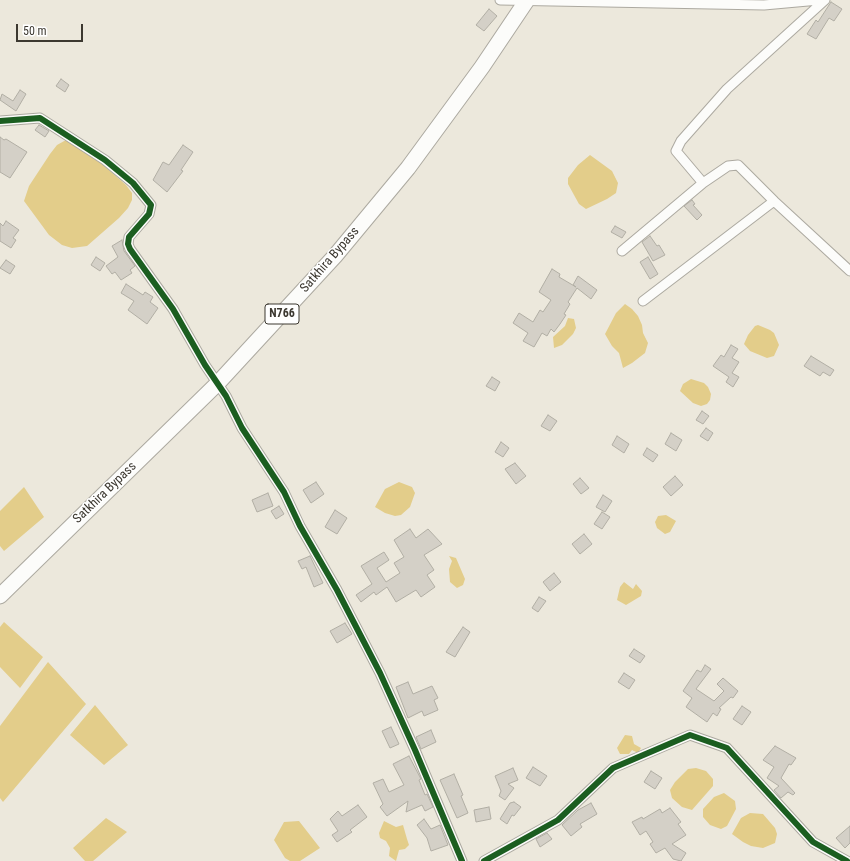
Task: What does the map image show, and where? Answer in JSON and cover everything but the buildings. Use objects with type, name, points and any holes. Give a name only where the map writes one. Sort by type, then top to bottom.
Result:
[{"type":"highway","name":"Satkhira Bypass","points":[[0,596],[217,384],[335,256],[408,168],[482,67],[526,1]]},
{"type":"street","points":[[500,0],[764,5],[819,0]]},
{"type":"street","points":[[703,183],[676,151],[681,141],[727,89],[825,0]]},
{"type":"street","points":[[0,121],[40,118],[105,160],[143,193],[151,205],[151,209],[129,237],[128,244],[173,309],[217,384],[226,396],[242,428],[284,492],[300,526],[337,590],[380,673],[415,750],[462,861]]},
{"type":"street","points":[[622,251],[703,183],[728,166],[738,165],[774,201],[850,271]]},
{"type":"street","points":[[643,301],[774,201]]},
{"type":"street","points":[[484,861],[558,820],[613,768],[690,735],[727,748],[813,842],[847,861]]},
{"type":"shaded area","points":[[66,140],[102,164],[126,185],[132,193],[132,200],[128,208],[119,218],[87,246],[72,248],[62,245],[49,235],[24,201],[29,186],[50,154],[57,145]]},
{"type":"shaded area","points":[[590,155],[612,171],[618,183],[616,193],[586,209],[579,204],[568,184],[568,178],[578,165]]},
{"type":"shaded area","points":[[625,304],[638,316],[642,325],[643,333],[648,343],[645,353],[623,368],[619,353],[612,346],[605,334],[616,313]]},
{"type":"shaded area","points":[[568,318],[574,319],[576,328],[573,334],[562,345],[554,348],[553,337],[565,326]]},
{"type":"shaded area","points":[[758,325],[774,333],[779,345],[774,356],[767,358],[750,351],[744,344],[748,335],[755,326]]},
{"type":"shaded area","points":[[691,379],[704,383],[708,387],[711,394],[710,400],[707,404],[701,406],[693,403],[680,391],[683,384]]},
{"type":"shaded area","points":[[399,482],[412,487],[415,493],[410,507],[401,515],[395,516],[385,513],[375,507],[385,489]]},
{"type":"shaded area","points":[[24,487],[44,517],[4,551],[0,546],[0,511]]},
{"type":"shaded area","points":[[666,515],[676,521],[670,532],[665,534],[657,528],[655,522],[658,516]]},
{"type":"shaded area","points":[[449,556],[456,558],[465,579],[463,585],[457,588],[450,582],[449,569],[452,561]]},
{"type":"shaded area","points":[[624,582],[633,589],[636,584],[642,591],[641,596],[626,605],[617,600],[620,587]]},
{"type":"shaded area","points":[[4,622],[43,657],[20,688],[0,667],[0,627]]},
{"type":"shaded area","points":[[48,662],[86,704],[3,802],[0,798],[0,726]]},
{"type":"shaded area","points":[[95,705],[128,745],[104,765],[70,735]]},
{"type":"shaded area","points":[[625,735],[632,736],[634,744],[641,748],[638,753],[632,750],[629,754],[620,754],[617,748]]},
{"type":"shaded area","points":[[696,768],[706,771],[713,779],[713,786],[692,810],[682,807],[672,798],[670,790],[675,782],[688,769]]},
{"type":"shaded area","points":[[724,793],[735,801],[736,809],[727,826],[721,829],[710,825],[703,817],[703,809],[714,797]]},
{"type":"shaded area","points":[[750,813],[763,814],[775,828],[777,834],[775,843],[763,848],[751,846],[732,834],[741,818]]},
{"type":"shaded area","points":[[106,818],[127,832],[93,861],[85,861],[73,848]]},
{"type":"shaded area","points":[[299,821],[320,848],[300,861],[290,861],[285,858],[274,840],[284,822]]},
{"type":"shaded area","points":[[384,821],[396,827],[403,825],[409,845],[405,849],[399,850],[396,861],[389,856],[390,848],[386,841],[380,838],[379,833]]},
{"type":"cycle path","points":[[0,121],[40,118],[105,160],[133,183],[151,205],[149,214],[129,237],[128,244],[130,249],[173,309],[205,365],[226,396],[242,428],[284,492],[300,526],[337,590],[380,673],[415,750],[462,861]]},
{"type":"cycle path","points":[[484,861],[558,820],[613,768],[690,735],[727,748],[813,842],[847,861]]}]
